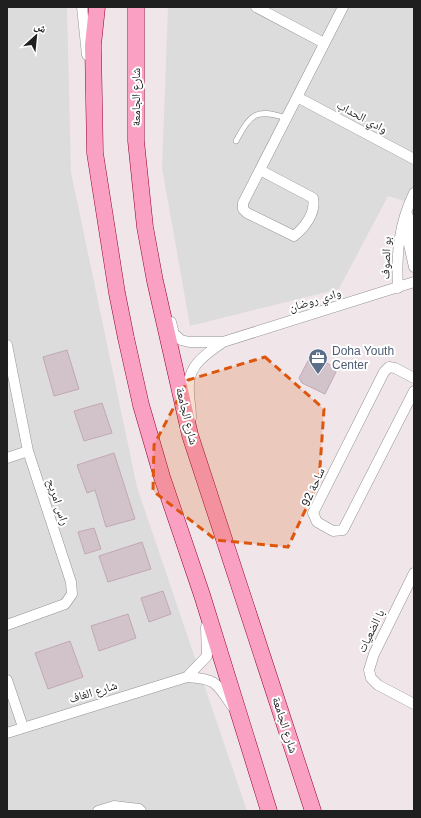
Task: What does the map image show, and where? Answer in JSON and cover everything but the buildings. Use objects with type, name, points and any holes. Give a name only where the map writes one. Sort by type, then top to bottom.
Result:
[{"type":"main road","points":[[97,7],[93,45],[95,154],[99,188],[125,331],[141,405],[162,477],[202,595],[269,811]]},
{"type":"main road","name":"شارع الجامعة","points":[[136,7],[136,141],[145,227],[155,281],[190,436],[312,811]]},
{"type":"street","points":[[82,7],[89,69],[93,76]]},
{"type":"street","points":[[256,7],[324,43]]},
{"type":"street","points":[[260,170],[313,198],[314,206],[309,219],[294,236],[247,213],[243,209],[243,203],[343,7]]},
{"type":"street","name":"وادي الحداب","points":[[297,97],[414,159]]},
{"type":"street","name":"بو الصوف","points":[[398,288],[397,251],[399,234],[414,193]]},
{"type":"street","name":"بو الصوف","points":[[408,206],[408,240],[414,267]]},
{"type":"street","name":"وادي روضان","points":[[155,281],[165,303],[174,334],[181,340],[189,342],[223,342],[414,282]]},
{"type":"street","name":"وادي روضان","points":[[190,436],[192,406],[189,384],[190,375],[199,360],[223,342]]},
{"type":"street","name":"راس امريح","points":[[7,345],[28,451],[70,582],[72,594],[65,604],[7,625]]},
{"type":"street","name":"ساحة 92","points":[[414,378],[395,368],[388,367],[384,372],[313,513],[317,522],[333,531],[343,530],[414,391]]},
{"type":"street","points":[[7,458],[28,451]]},
{"type":"street","name":"با الضعيات","points":[[414,573],[374,654],[369,670],[371,678],[378,685],[414,704]]},
{"type":"street","points":[[187,677],[206,656],[207,637],[202,595]]},
{"type":"street","name":"شارع الغاف","points":[[7,733],[187,677],[207,679],[218,685],[240,718]]},
{"type":"street","points":[[7,680],[23,727]]},
{"type":"street","points":[[98,811],[114,806],[139,809],[141,811]]},
{"type":"lane","points":[[236,142],[247,122],[257,114],[270,113],[286,118]]},
{"type":"highlighted area","points":[[265,357],[324,409],[319,481],[288,547],[216,540],[153,491],[154,445],[188,380]]},
{"type":"shaded area","points":[[7,7],[67,7],[71,172],[137,487],[247,811],[7,811]]},
{"type":"shaded area","points":[[168,7],[414,7],[414,204],[388,196],[339,289],[190,326],[162,168]]},
{"type":"place","name":"Doha Youth Center","points":[[318,375]]}]
